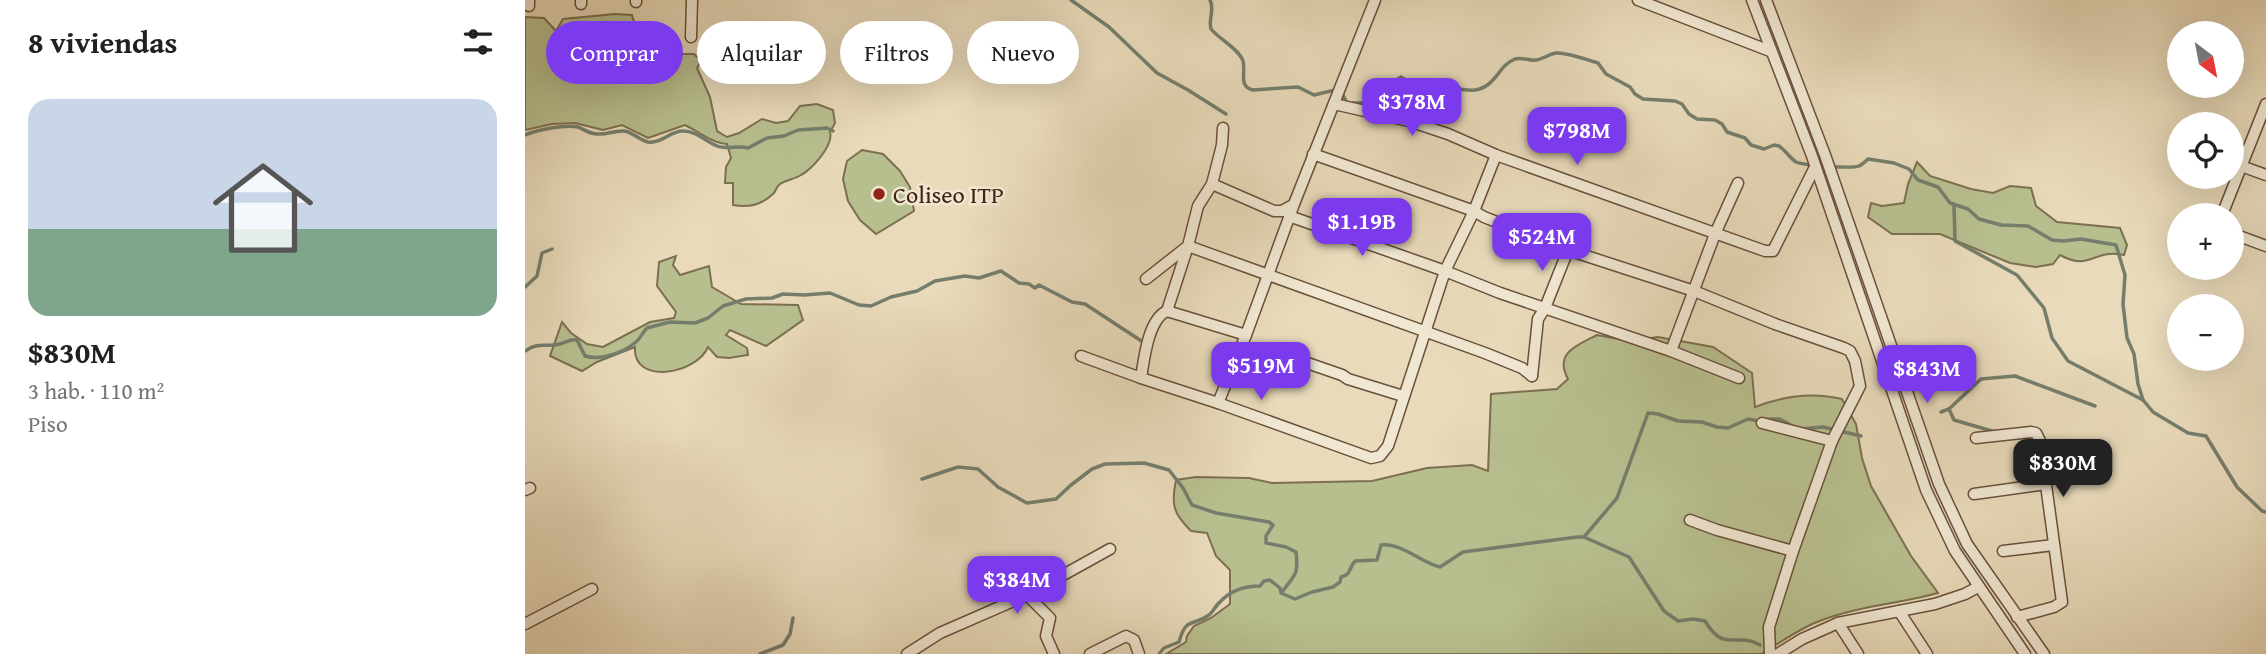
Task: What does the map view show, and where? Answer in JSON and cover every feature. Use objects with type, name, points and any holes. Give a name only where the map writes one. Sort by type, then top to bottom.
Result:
[{"type":"street","points":[[691,37],[692,0]]},
{"type":"street","points":[[1218,403],[1375,0]]},
{"type":"street","points":[[1638,0],[1770,51]]},
{"type":"street","points":[[1752,0],[1770,51],[1791,98],[1926,490],[1955,551],[2025,654]]},
{"type":"street","points":[[1766,0],[1829,165],[1939,484],[1967,544],[2044,654]]},
{"type":"street","points":[[1338,95],[1448,134],[1496,155],[1765,251],[1773,251],[1815,167]]},
{"type":"street","points":[[2244,159],[2266,104]]},
{"type":"street","points":[[1167,311],[1198,206],[1212,184],[1222,145],[1223,128]]},
{"type":"street","points":[[1313,155],[1474,211],[1568,250],[1694,291],[1850,351],[1860,386],[1832,441],[1793,551],[1769,627],[1770,654]]},
{"type":"street","points":[[1081,356],[1371,458],[1380,456],[1388,446],[1445,271],[1474,211],[1496,155]]},
{"type":"street","points":[[2244,167],[2266,175]]},
{"type":"street","points":[[1671,351],[1715,234],[1738,183]]},
{"type":"street","points":[[1212,184],[1274,211],[1282,211],[1294,204]]},
{"type":"street","points":[[1289,216],[1500,293],[1671,351],[1739,378]]},
{"type":"street","points":[[2244,238],[2266,246]]},
{"type":"street","points":[[1188,246],[1522,368],[1532,376],[1538,319],[1568,250]]},
{"type":"street","points":[[1146,279],[1188,246]]},
{"type":"street","points":[[1141,378],[1152,329],[1159,315],[1167,311],[1246,335]]},
{"type":"street","points":[[1284,355],[1403,396]]},
{"type":"street","points":[[1762,422],[1832,441]]},
{"type":"street","points":[[1976,438],[2036,433],[2040,441],[2062,602],[2054,607],[2017,617]]},
{"type":"street","points":[[1974,494],[2046,484]]},
{"type":"street","points":[[1691,520],[1793,551]]},
{"type":"street","points":[[2003,551],[2054,545]]},
{"type":"street","points":[[907,654],[940,633],[1027,595],[1110,549]]},
{"type":"street","points":[[1778,654],[1802,639],[1838,623],[1935,604],[1978,587]]},
{"type":"street","points":[[525,624],[592,589]]},
{"type":"street","points":[[1027,595],[1050,618],[1046,636],[1054,654]]},
{"type":"street","points":[[1899,611],[1927,654]]},
{"type":"street","points":[[1838,623],[1858,654]]},
{"type":"street","points":[[1090,654],[1126,636],[1134,640],[1139,654]]},
{"type":"green space","points":[[615,14],[632,15],[634,21],[562,21]]},
{"type":"green space","points":[[525,17],[544,18],[547,21],[546,84],[683,84],[683,54],[694,54],[697,57],[697,84],[704,84],[710,97],[717,131],[727,137],[762,119],[776,123],[788,121],[800,106],[817,104],[833,110],[835,123],[830,132],[829,143],[806,172],[780,184],[765,200],[755,205],[739,206],[733,205],[733,183],[725,183],[726,167],[731,158],[727,144],[685,125],[648,138],[622,125],[603,130],[575,123],[552,124],[525,130]]},
{"type":"green space","name":"Coliseo ITP","points":[[862,150],[883,154],[900,171],[910,187],[914,211],[876,234],[860,220],[848,201],[843,179],[847,161]]},
{"type":"green space","points":[[1917,162],[1930,176],[1971,189],[1993,193],[2010,186],[2031,188],[2036,206],[2057,222],[2120,228],[2127,245],[2124,255],[2105,254],[2079,261],[2060,255],[2053,264],[2036,267],[2010,263],[1940,234],[1892,234],[1868,217],[1871,203],[1882,206],[1904,203]]},
{"type":"green space","points":[[676,256],[673,265],[680,275],[709,266],[712,287],[741,304],[798,305],[803,320],[766,346],[730,330],[726,335],[747,348],[748,355],[717,357],[708,347],[701,357],[691,364],[666,372],[643,367],[637,359],[635,347],[582,371],[550,356],[562,322],[571,333],[587,344],[603,347],[650,322],[674,318],[676,312],[657,286],[659,262]]},
{"type":"green space","points":[[1597,335],[1629,341],[1658,337],[1713,347],[1752,373],[1755,407],[1798,396],[1842,399],[1856,424],[1862,458],[1871,486],[1911,556],[1938,593],[1862,609],[1817,622],[1761,654],[1166,654],[1186,642],[1194,626],[1230,604],[1230,570],[1216,556],[1207,533],[1191,531],[1177,514],[1174,502],[1176,480],[1196,477],[1249,478],[1272,483],[1372,481],[1427,468],[1472,465],[1488,471],[1491,394],[1557,389],[1568,379],[1564,363],[1569,351]]},
{"type":"waterway","points":[[1071,0],[1109,27],[1157,73],[1226,114]]},
{"type":"waterway","points":[[1210,0],[1211,29],[1241,57],[1244,82],[1253,90],[1298,87],[1314,95],[1335,90],[1342,93],[1347,103],[1371,103],[1382,89],[1401,77],[1412,83],[1426,84],[1439,90],[1478,89],[1487,85],[1515,59],[1536,60],[1560,53],[1577,56],[1598,63],[1606,74],[1630,87],[1643,99],[1675,101],[1682,104],[1689,114],[1697,119],[1715,120],[1722,124],[1727,132],[1745,138],[1751,145],[1764,149],[1779,146],[1796,162],[1847,167],[1859,166],[1868,159],[1894,163],[1909,169],[1918,180],[1938,187],[1950,203],[1968,209],[1979,219],[2001,225],[2028,226],[2052,240],[2081,239],[2116,245],[2125,275],[2123,304],[2127,338],[2134,354],[2143,400],[2153,412],[2188,433],[2206,436],[2237,487],[2266,512]]},
{"type":"waterway","points":[[525,135],[572,126],[595,134],[624,131],[653,142],[674,133],[688,131],[721,147],[748,148],[767,138],[784,136],[798,130],[827,128],[833,131]]},
{"type":"waterway","points":[[1954,206],[1955,241],[2017,275],[2044,308],[2052,338],[2068,361],[2143,400]]},
{"type":"waterway","points":[[525,287],[537,276],[542,253],[552,249]]},
{"type":"waterway","points":[[525,351],[539,345],[577,340],[585,356],[604,357],[631,346],[647,328],[670,322],[695,323],[708,318],[723,306],[746,299],[772,298],[783,294],[830,293],[859,305],[871,306],[891,297],[917,291],[935,281],[965,276],[979,278],[1001,271],[1019,283],[1035,288],[1039,285],[1072,302],[1085,304],[1143,342]]},
{"type":"waterway","points":[[1949,409],[1981,379],[2015,376],[2095,406]]},
{"type":"waterway","points":[[1941,412],[1949,409],[1954,420],[1992,431]]},
{"type":"waterway","points":[[1584,537],[1617,498],[1648,413],[1717,427],[1728,428],[1748,419],[1780,419],[1794,427]]},
{"type":"waterway","points":[[1801,429],[1823,427],[1861,436]]},
{"type":"waterway","points":[[2024,437],[2035,446]]},
{"type":"waterway","points":[[2046,458],[2069,476]]},
{"type":"waterway","points":[[922,479],[958,467],[978,469],[998,487],[1027,503],[1056,499],[1092,469],[1105,464],[1144,463],[1169,470],[1192,505],[1273,525],[1266,536],[1266,543],[1296,552],[1296,571],[1282,592]]},
{"type":"waterway","points":[[1159,654],[1164,648],[1179,642],[1187,625],[1209,615],[1233,592],[1260,586],[1264,581],[1270,580],[1280,588],[1281,593],[1295,599],[1333,587],[1348,573],[1355,561],[1377,560],[1381,545],[1396,547],[1440,567],[1463,552],[1577,537],[1584,537],[1629,557],[1664,611],[1678,621],[1705,621],[1719,637],[1751,641],[1760,645]]},
{"type":"waterway","points":[[760,654],[783,645],[790,634],[793,618]]},
{"type":"place","name":"Coliseo ITP","points":[[879,194]]}]
